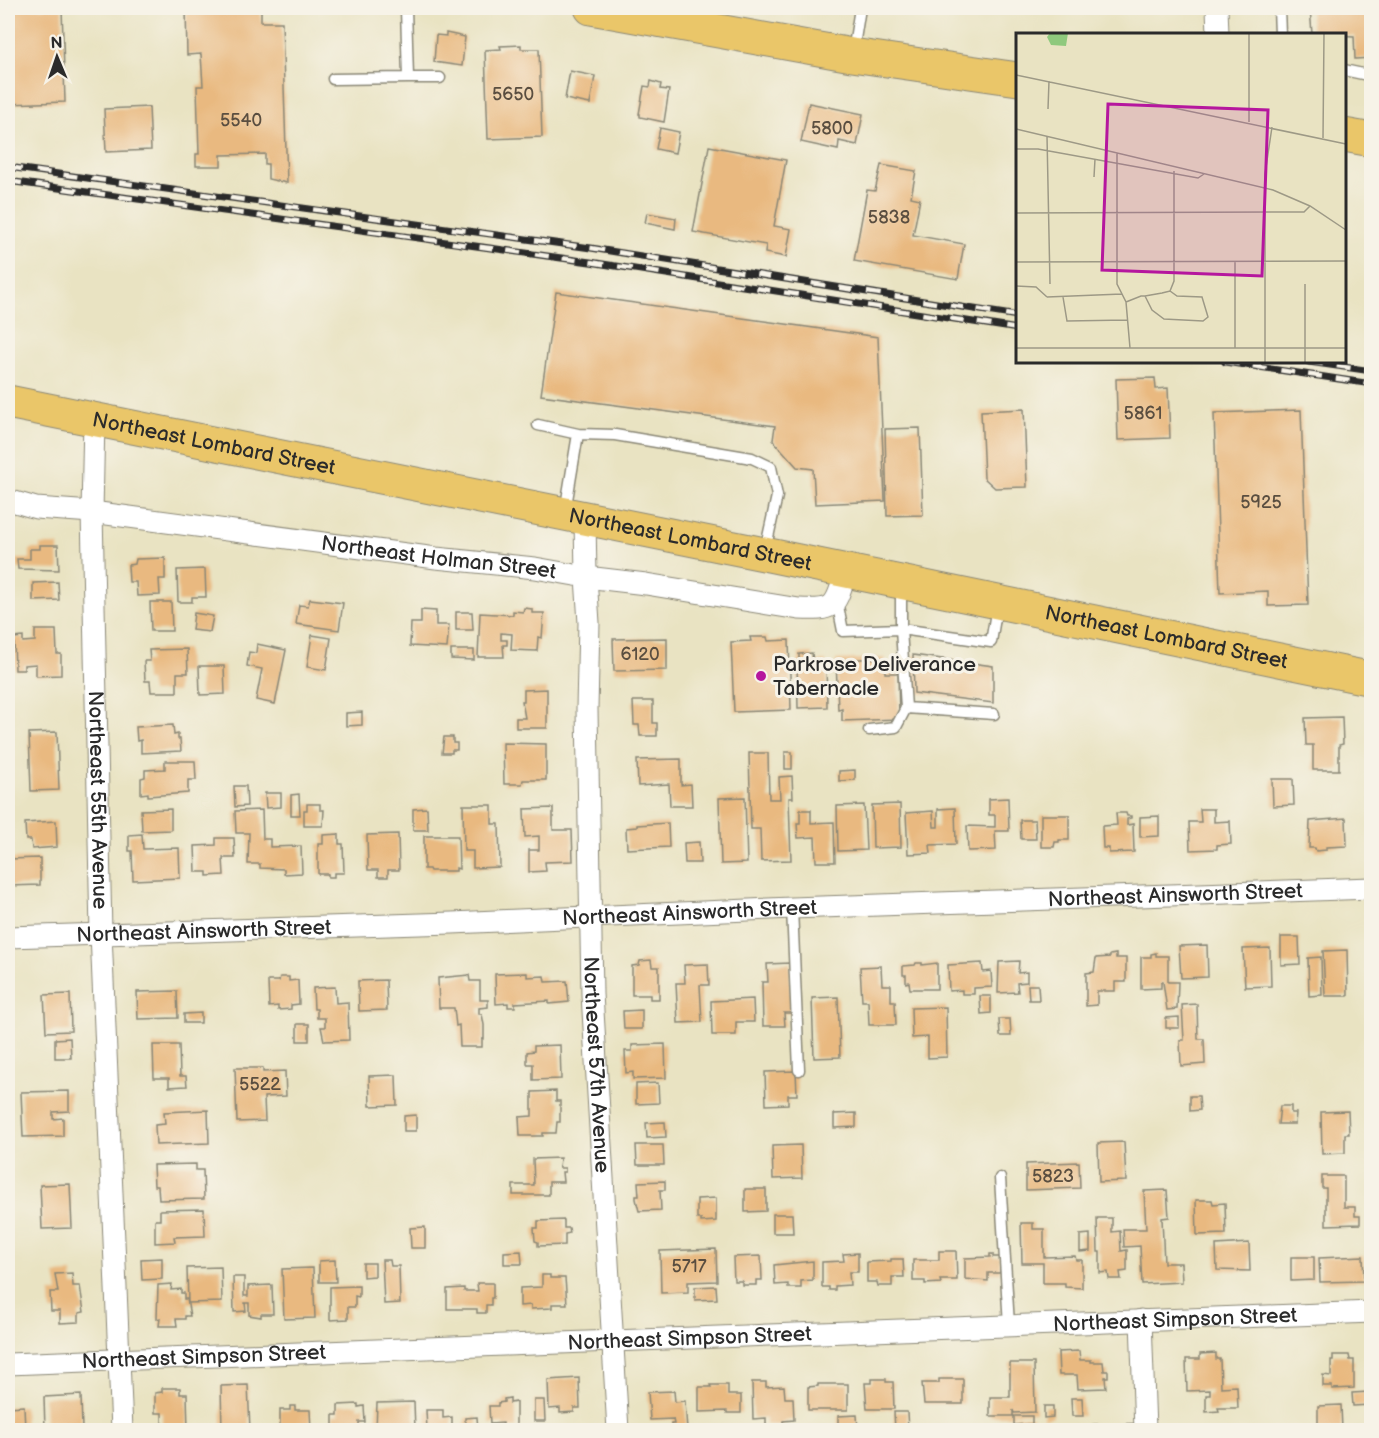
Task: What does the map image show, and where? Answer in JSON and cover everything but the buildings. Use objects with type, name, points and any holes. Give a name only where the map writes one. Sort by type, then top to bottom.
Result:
[{"type":"main road","points":[[600,8],[852,55],[1016,79]]},
{"type":"main road","points":[[1346,135],[1371,140]]},
{"type":"main road","name":"Northeast Lombard Street","points":[[8,402],[764,554],[841,587],[901,583],[1371,679]]},
{"type":"street","points":[[1217,8],[1218,33]]},
{"type":"street","name":"Northeast 55th Avenue","points":[[94,420],[92,512],[101,933],[122,1431]]},
{"type":"street","name":"Northeast Holman Street","points":[[8,500],[36,508],[92,512],[436,558],[526,567],[799,609],[816,610],[829,607],[841,587]]},
{"type":"street","name":"Northeast 57th Avenue","points":[[575,517],[586,577],[589,623],[587,709],[592,994],[618,1431]]},
{"type":"street","name":"Northeast Ainsworth Street","points":[[8,937],[590,918],[792,908],[1371,888]]},
{"type":"street","name":"Northeast Simpson Street","points":[[8,1364],[1371,1312]]},
{"type":"street","points":[[1141,1320],[1145,1430]]},
{"type":"lane","points":[[406,8],[408,78]]},
{"type":"lane","points":[[852,55],[860,8]]},
{"type":"lane","points":[[1279,8],[1280,33]]},
{"type":"lane","points":[[1346,70],[1371,76]]},
{"type":"lane","points":[[333,79],[440,78]]},
{"type":"lane","points":[[537,425],[578,434],[615,435],[752,458],[771,467],[777,496],[764,554]]},
{"type":"lane","points":[[575,517],[578,434]]},
{"type":"lane","points":[[869,730],[896,727],[906,708],[901,629],[901,583]]},
{"type":"lane","points":[[841,587],[843,631],[901,629],[991,642],[997,603]]},
{"type":"lane","points":[[906,708],[994,714]]},
{"type":"lane","points":[[792,908],[799,1070]]},
{"type":"lane","points":[[1000,1178],[1010,1325]]},
{"type":"lane","points":[[1094,1431],[1145,1430]]},
{"type":"railway","points":[[8,167],[591,248],[1016,316]]},
{"type":"railway","points":[[8,181],[590,262],[1016,329]]},
{"type":"railway","points":[[1232,363],[1372,384]]},
{"type":"railway","points":[[1316,363],[1372,371]]},
{"type":"place","name":"Parkrose Deliverance Tabernacle","points":[[761,676]]}]
